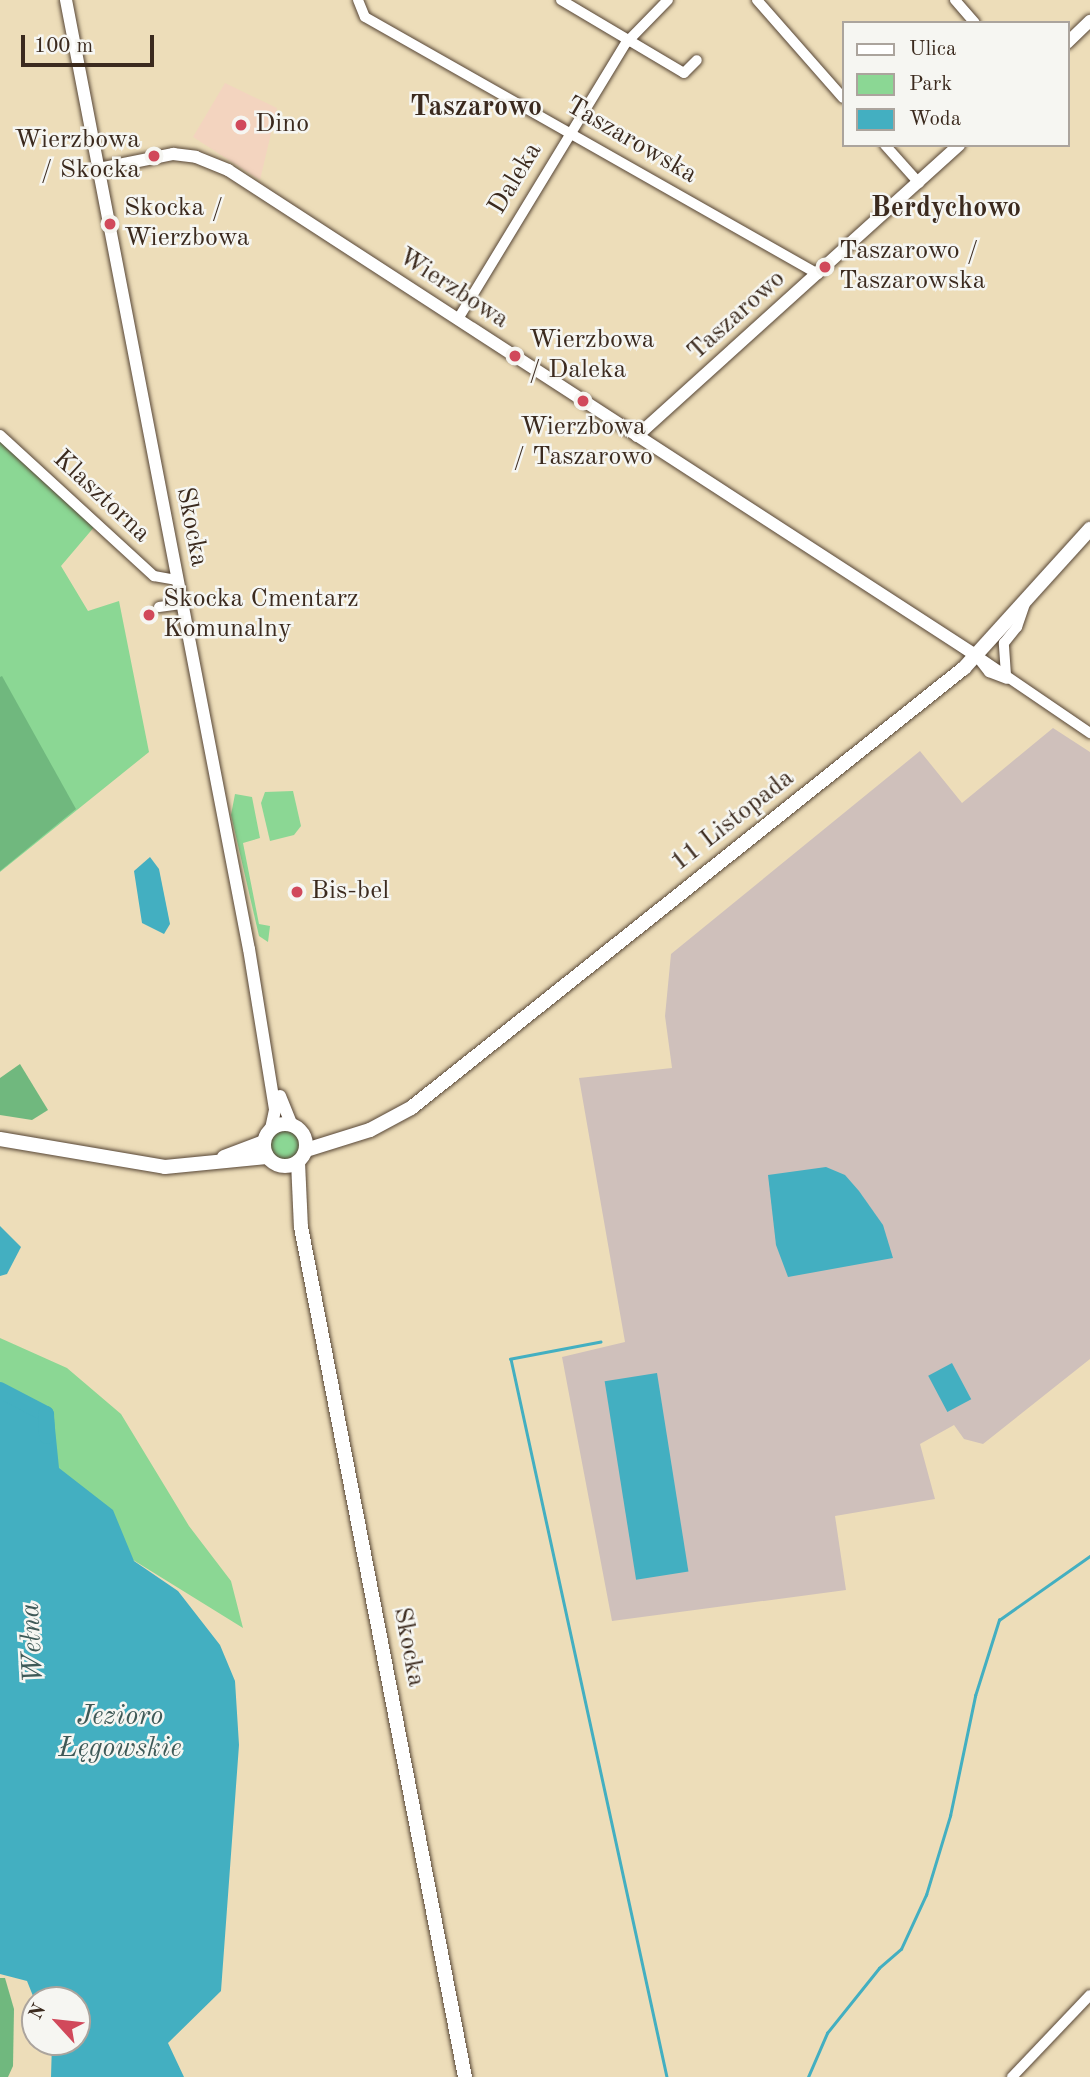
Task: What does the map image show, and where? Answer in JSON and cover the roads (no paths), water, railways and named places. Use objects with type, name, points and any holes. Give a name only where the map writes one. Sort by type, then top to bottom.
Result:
[{"type":"main road","name":"11 Listopada","points":[[270,1148],[302,1156],[383,1124],[433,1090],[977,656],[1090,529]]},
{"type":"main road","name":"11 Listopada","points":[[270,1148],[297,1128],[318,1134],[383,1124]]},
{"type":"main road","name":"Skocka","points":[[297,1128],[302,1156],[301,1227]]},
{"type":"main road","points":[[0,1139],[165,1167],[213,1162],[270,1148]]},
{"type":"main road","name":"Skocka","points":[[270,1148],[301,1227],[465,2077]]},
{"type":"street","name":"Skocka","points":[[66,0],[269,1062],[275,1110],[270,1148]]},
{"type":"street","name":"Taszarowska","points":[[358,0],[365,17],[818,274]]},
{"type":"street","points":[[561,0],[626,43],[684,73],[697,60]]},
{"type":"street","name":"Daleka","points":[[458,319],[626,43],[668,0]]},
{"type":"street","points":[[757,0],[842,97]]},
{"type":"street","points":[[955,0],[973,21]]},
{"type":"street","points":[[1069,41],[1090,21]]},
{"type":"street","points":[[887,147],[919,183]]},
{"type":"street","name":"Taszarowo","points":[[637,436],[957,147]]},
{"type":"street","name":"Wierzbowa","points":[[99,169],[173,154],[209,161],[977,656]]},
{"type":"street","name":"Klasztorna","points":[[0,435],[154,576],[176,580]]},
{"type":"street","points":[[1009,678],[1004,643],[1017,627],[1025,603]]},
{"type":"street","points":[[159,607],[181,604]]},
{"type":"street","points":[[977,656],[989,672],[1009,678],[1090,733]]},
{"type":"street","name":"Skocka","points":[[269,1062],[284,1112],[297,1128]]},
{"type":"street","points":[[1012,2077],[1090,1995]]},
{"type":"water","points":[[150,857],[159,869],[170,924],[164,934],[142,923],[134,871]]},
{"type":"water","points":[[826,1167],[845,1175],[859,1191],[883,1225],[893,1258],[788,1277],[776,1245],[768,1175]]},
{"type":"water","points":[[0,1226],[21,1247],[7,1274],[0,1276]]},
{"type":"water","points":[[952,1363],[971,1399],[947,1412],[928,1376]]},
{"type":"water","points":[[657,1373],[688,1572],[636,1580],[605,1381]]},
{"type":"water","name":"Jezioro Łęgowskie","points":[[0,1390],[54,1418],[59,1468],[113,1510],[134,1561],[178,1591],[220,1645],[235,1681],[239,1745],[221,1991],[168,2043],[184,2077],[51,2077],[52,2056],[91,2056],[91,1986],[29,1986],[27,1981],[0,1974]]},
{"type":"waterway","points":[[601,1342],[511,1359],[667,2077]]},
{"type":"waterway","name":"Wełna","points":[[0,1390],[46,1414],[47,1436]]},
{"type":"waterway","points":[[808,2077],[827,2033],[879,1968],[901,1949],[926,1895],[950,1816],[975,1696],[999,1620],[1090,1556]]},
{"type":"place","name":"Dino","points":[[241,125]]},
{"type":"place","name":"Wierzbowa / Skocka","points":[[154,156]]},
{"type":"place","name":"Skocka / Wierzbowa","points":[[110,224]]},
{"type":"place","name":"Taszarowo / Taszarowska","points":[[825,267]]},
{"type":"place","name":"Wierzbowa / Daleka","points":[[515,356]]},
{"type":"place","name":"Wierzbowa / Taszarowo","points":[[583,401]]},
{"type":"place","name":"Skocka Cmentarz Komunalny","points":[[149,615]]},
{"type":"place","name":"Bis-bel","points":[[297,892]]},
{"type":"district","name":"Taszarowo","points":[[476,108]]},
{"type":"district","name":"Berdychowo","points":[[946,209]]}]
